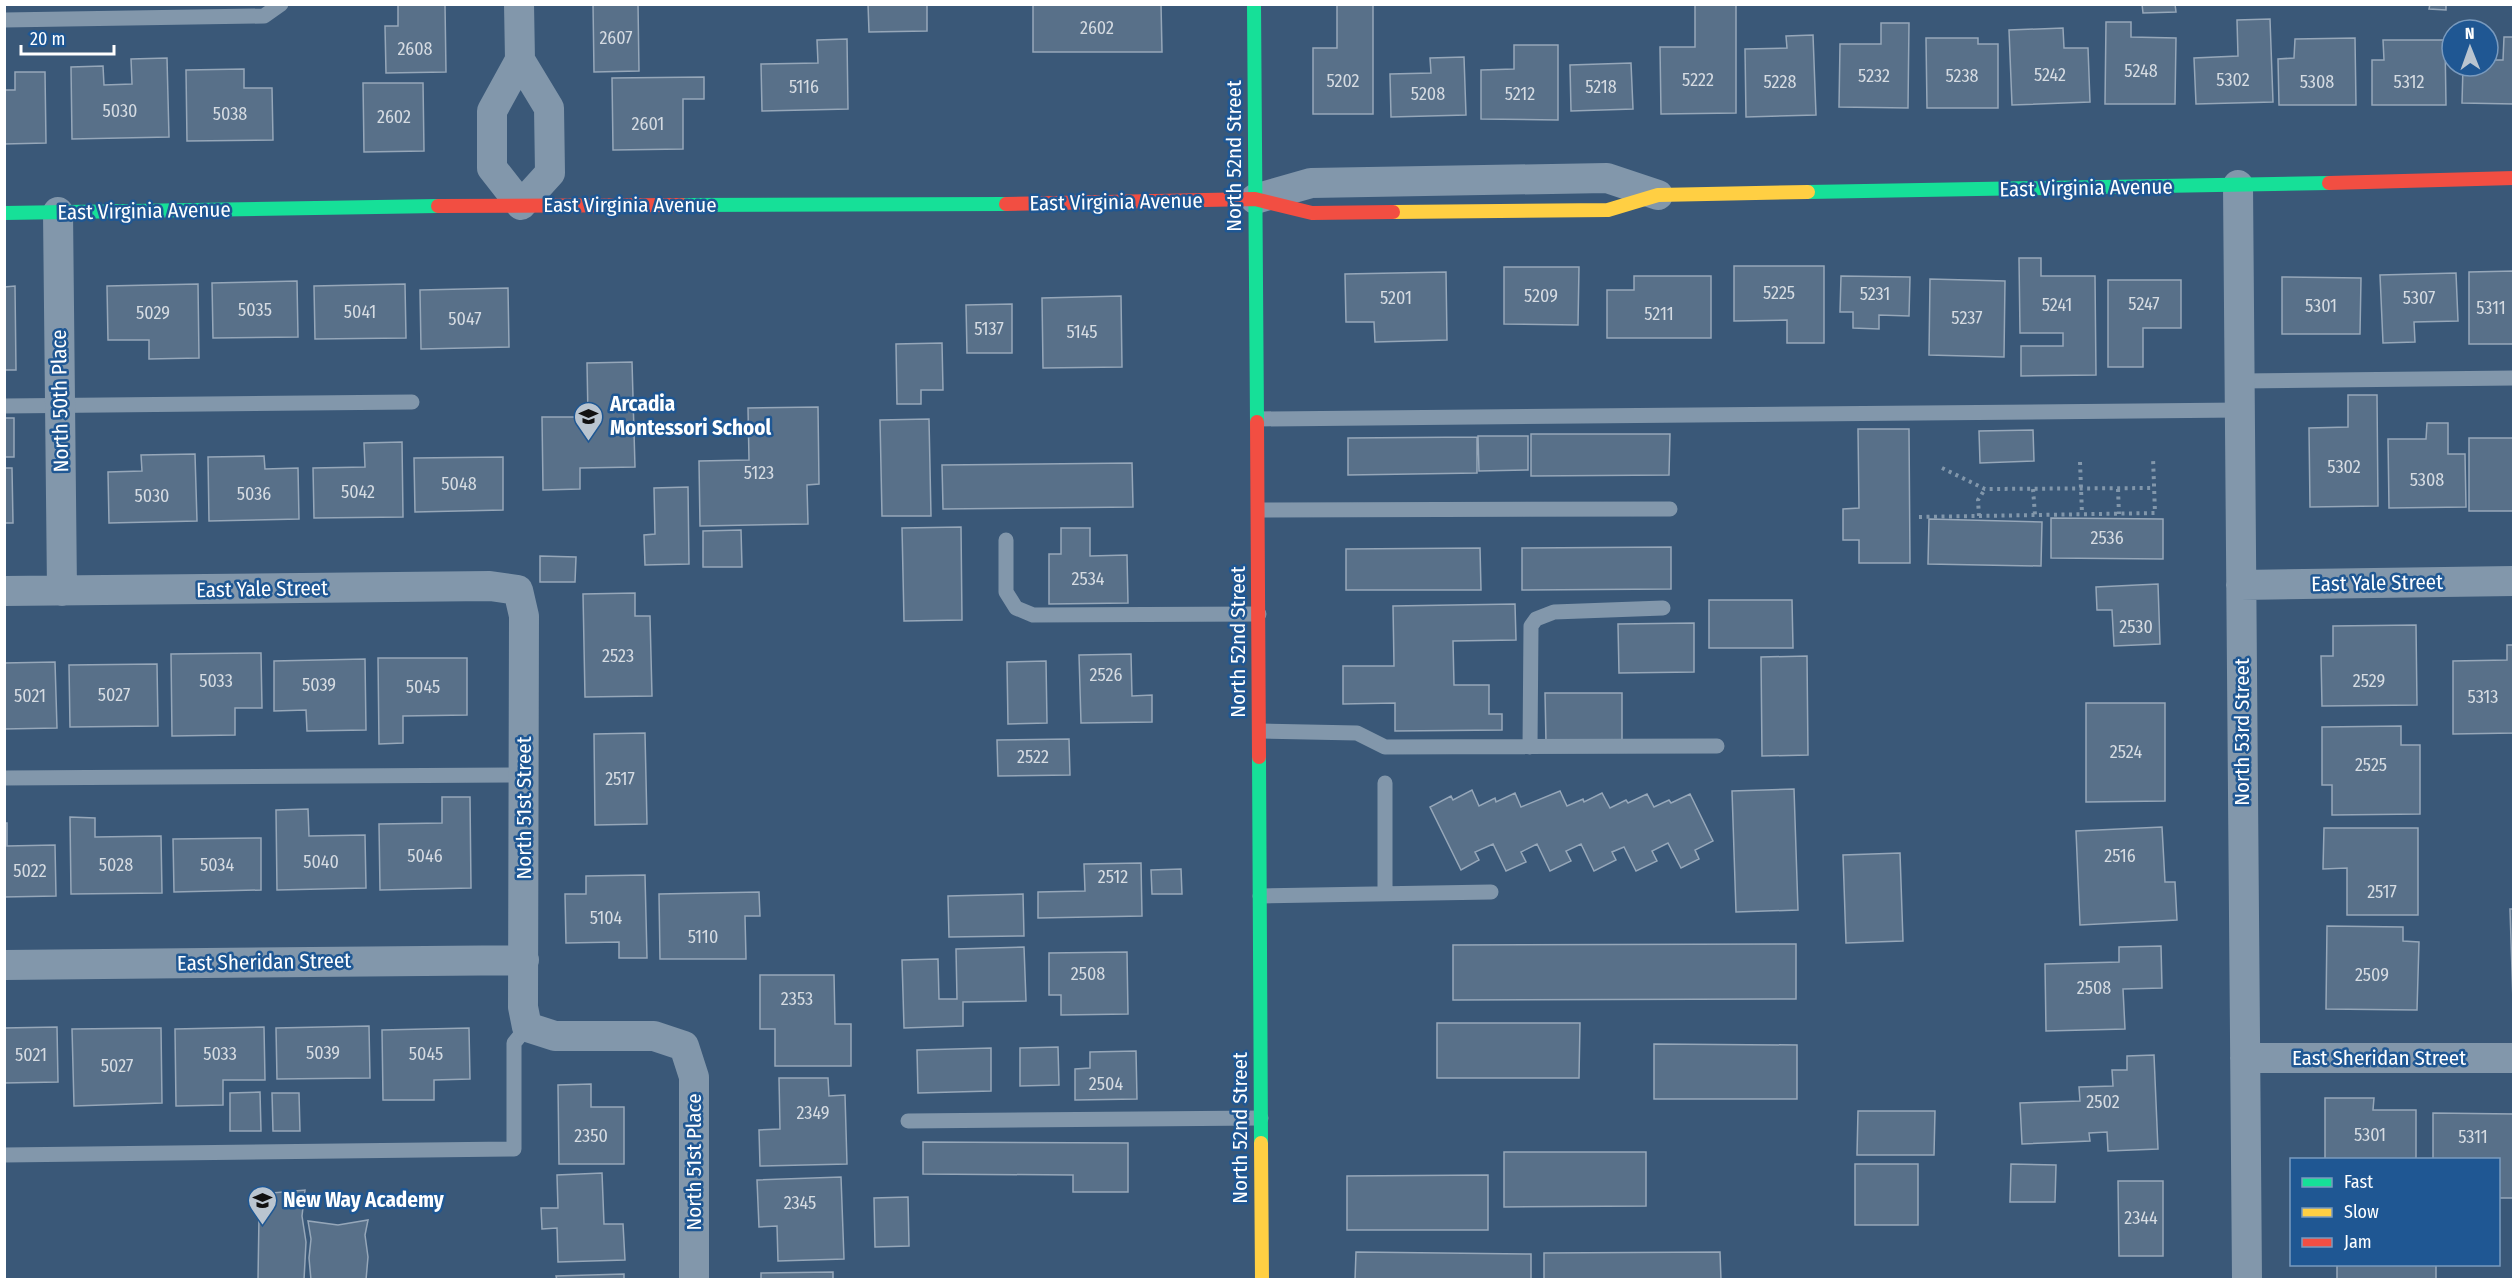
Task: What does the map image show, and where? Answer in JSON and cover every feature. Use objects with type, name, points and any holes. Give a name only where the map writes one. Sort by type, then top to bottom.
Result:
[{"type":"street","points":[[519,4],[520,60],[492,111],[492,168],[521,205],[550,172],[549,108],[520,60]]},
{"type":"street","name":"North 52nd Street","points":[[1254,4],[1262,1280]]},
{"type":"street","name":"East Virginia Avenue","points":[[4,213],[521,205],[1015,204],[1255,199],[1311,183],[1607,177],[1658,195],[2514,178]]},
{"type":"street","name":"North 53rd Street","points":[[2238,185],[2247,1280]]},
{"type":"street","name":"North 50th Place","points":[[58,212],[62,591]]},
{"type":"street","name":"East Yale Street","points":[[2241,585],[2514,581]]},
{"type":"street","name":"East Yale Street","points":[[4,591],[490,586],[518,590]]},
{"type":"street","name":"North 51st Street","points":[[518,590],[524,616],[524,1007],[527,1027]]},
{"type":"street","name":"East Sheridan Street","points":[[4,965],[524,960]]},
{"type":"street","name":"North 51st Place","points":[[527,1027],[555,1036],[654,1036],[684,1046],[694,1077],[694,1280]]},
{"type":"street","name":"East Sheridan Street","points":[[2245,1058],[2514,1058]]},
{"type":"lane","points":[[4,21],[264,16],[281,4]]},
{"type":"lane","points":[[1258,419],[2240,396],[2514,378]]},
{"type":"lane","points":[[4,406],[412,402]]},
{"type":"lane","points":[[1258,510],[1670,510]]},
{"type":"lane","points":[[1006,540],[1006,592],[1016,608],[1034,615],[1259,614]]},
{"type":"lane","points":[[1530,747],[1531,626],[1536,619],[1554,612],[1663,608]]},
{"type":"lane","points":[[1260,731],[1357,733],[1385,747],[1717,746]]},
{"type":"lane","points":[[4,778],[524,775]]},
{"type":"lane","points":[[1385,783],[1385,894]]},
{"type":"lane","points":[[1260,896],[1491,892]]},
{"type":"lane","points":[[4,1155],[514,1149],[514,1043],[527,1027]]},
{"type":"lane","points":[[908,1121],[1261,1118]]},
{"type":"path","points":[[1919,517],[2155,513],[2153,457]]},
{"type":"path","points":[[2080,462],[2082,514]]},
{"type":"path","points":[[1942,468],[1985,489],[2154,488]]},
{"type":"path","points":[[1979,516],[1978,500],[1985,489]]},
{"type":"path","points":[[2033,489],[2036,515]]},
{"type":"path","points":[[2118,489],[2120,514]]},
{"type":"building","points":[[398,4],[445,4],[446,72],[386,73],[385,26],[398,26]]},
{"type":"building","points":[[593,4],[638,4],[639,71],[594,72]]},
{"type":"building","points":[[868,4],[927,4],[927,31],[869,32]]},
{"type":"building","points":[[1033,4],[1161,4],[1162,52],[1033,52]]},
{"type":"building","points":[[1337,4],[1373,4],[1373,114],[1313,114],[1313,48],[1337,48]]},
{"type":"building","points":[[1695,4],[1736,4],[1736,113],[1661,114],[1660,47],[1695,47]]},
{"type":"building","points":[[2142,4],[2175,4],[2176,12],[2143,13]]},
{"type":"building","points":[[2430,4],[2446,4],[2446,10],[2429,9]]},
{"type":"building","points":[[2270,19],[2273,102],[2196,104],[2194,58],[2238,56],[2237,20]]},
{"type":"building","points":[[2106,22],[2131,22],[2131,37],[2176,38],[2175,104],[2105,104]]},
{"type":"building","points":[[1881,23],[1909,23],[1908,108],[1839,107],[1840,44],[1881,44]]},
{"type":"building","points":[[2063,28],[2064,48],[2088,48],[2090,102],[2012,105],[2009,30]]},
{"type":"building","points":[[1813,35],[1816,115],[1746,117],[1745,49],[1787,48],[1786,36]]},
{"type":"building","points":[[2504,37],[2514,37],[2514,104],[2462,103],[2463,78],[2500,78],[2500,60],[2503,60]]},
{"type":"building","points":[[1926,38],[1978,38],[1978,44],[1998,44],[1998,108],[1927,108]]},
{"type":"building","points":[[2355,38],[2356,105],[2279,105],[2278,59],[2294,58],[2295,39]]},
{"type":"building","points":[[847,39],[848,109],[762,111],[761,64],[818,63],[817,40]]},
{"type":"building","points":[[2383,40],[2440,40],[2440,78],[2446,78],[2446,105],[2372,105],[2372,60],[2384,60]]},
{"type":"building","points":[[1514,45],[1558,45],[1558,120],[1481,119],[1481,70],[1514,69]]},
{"type":"building","points":[[1464,57],[1466,115],[1391,117],[1390,74],[1431,73],[1430,58]]},
{"type":"building","points":[[167,58],[169,137],[72,139],[71,67],[103,66],[104,85],[132,84],[131,59]]},
{"type":"building","points":[[1631,63],[1633,109],[1571,111],[1570,65]]},
{"type":"building","points":[[244,69],[244,88],[272,88],[273,140],[187,141],[186,70]]},
{"type":"building","points":[[15,72],[45,72],[46,143],[4,144],[4,90],[15,90]]},
{"type":"building","points":[[704,77],[704,99],[683,99],[683,149],[613,150],[612,78]]},
{"type":"building","points":[[363,83],[423,83],[424,151],[364,152]]},
{"type":"building","points":[[2019,258],[2041,258],[2041,276],[2095,276],[2096,375],[2021,376],[2021,346],[2063,346],[2063,333],[2020,333]]},
{"type":"building","points":[[1734,266],[1824,266],[1824,343],[1787,343],[1787,320],[1734,321]]},
{"type":"building","points":[[1504,267],[1579,267],[1578,325],[1504,324]]},
{"type":"building","points":[[2514,271],[2514,344],[2469,344],[2469,272]]},
{"type":"building","points":[[1446,272],[1447,340],[1375,342],[1374,322],[1346,322],[1345,274]]},
{"type":"building","points":[[2456,273],[2458,321],[2414,322],[2415,342],[2383,343],[2380,275]]},
{"type":"building","points":[[1634,276],[1711,276],[1711,338],[1607,338],[1607,290],[1634,290]]},
{"type":"building","points":[[1841,276],[1910,277],[1909,316],[1879,315],[1879,329],[1853,328],[1853,312],[1840,312]]},
{"type":"building","points":[[2282,277],[2361,278],[2360,334],[2282,334]]},
{"type":"building","points":[[1930,279],[2005,281],[2004,357],[1929,355]]},
{"type":"building","points":[[2108,280],[2181,280],[2181,328],[2143,328],[2143,367],[2108,367]]},
{"type":"building","points":[[297,281],[298,337],[213,338],[212,283]]},
{"type":"building","points":[[198,284],[199,358],[149,359],[149,340],[108,340],[107,286]]},
{"type":"building","points":[[405,284],[406,338],[315,339],[314,286]]},
{"type":"building","points":[[15,286],[16,370],[4,370],[4,287]]},
{"type":"building","points":[[508,288],[509,347],[421,349],[420,290]]},
{"type":"building","points":[[1121,296],[1122,367],[1043,368],[1042,298]]},
{"type":"building","points":[[1012,304],[1012,353],[967,353],[966,305]]},
{"type":"building","points":[[942,343],[943,390],[921,390],[921,404],[897,404],[896,344]]},
{"type":"building","name":"Arcadia Montessori School","points":[[632,362],[635,467],[580,468],[580,489],[543,490],[542,417],[588,417],[587,363]]},
{"type":"building","points":[[2348,395],[2377,395],[2378,506],[2310,507],[2309,428],[2348,427]]},
{"type":"building","points":[[818,407],[819,484],[807,485],[808,524],[700,526],[699,461],[749,460],[748,408]]},
{"type":"building","points":[[4,418],[14,418],[14,457],[4,457]]},
{"type":"building","points":[[929,419],[931,516],[882,516],[880,420]]},
{"type":"building","points":[[2427,423],[2448,423],[2448,454],[2465,454],[2466,507],[2389,508],[2388,439],[2426,439]]},
{"type":"building","points":[[1858,429],[1909,429],[1910,563],[1859,563],[1859,540],[1843,540],[1843,509],[1859,508]]},
{"type":"building","points":[[2033,430],[2034,461],[1980,463],[1979,431]]},
{"type":"building","points":[[1531,434],[1670,434],[1669,475],[1531,476]]},
{"type":"building","points":[[1478,436],[1528,436],[1528,470],[1479,471]]},
{"type":"building","points":[[1477,437],[1477,473],[1348,475],[1348,438]]},
{"type":"building","points":[[2469,438],[2513,438],[2514,511],[2469,511]]},
{"type":"building","points":[[402,442],[403,517],[314,518],[313,468],[365,467],[364,443]]},
{"type":"building","points":[[195,454],[197,521],[109,523],[108,472],[142,471],[141,455]]},
{"type":"building","points":[[264,456],[265,469],[298,468],[299,519],[209,521],[208,457]]},
{"type":"building","points":[[503,457],[503,510],[415,512],[414,458]]},
{"type":"building","points":[[1132,463],[1133,507],[943,509],[942,465]]},
{"type":"building","points":[[4,468],[12,468],[13,523],[4,523]]},
{"type":"building","points":[[688,487],[689,564],[645,565],[644,535],[655,534],[654,488]]},
{"type":"building","points":[[2051,518],[2163,519],[2163,559],[2051,558]]},
{"type":"building","points":[[1929,519],[2042,522],[2041,566],[1928,564]]},
{"type":"building","points":[[961,527],[962,620],[904,621],[902,528]]},
{"type":"building","points":[[1061,528],[1090,528],[1090,556],[1127,555],[1128,603],[1049,604],[1049,554],[1061,554]]},
{"type":"building","points":[[741,530],[742,567],[703,567],[703,531]]},
{"type":"building","points":[[1671,547],[1671,589],[1522,590],[1522,548]]},
{"type":"building","points":[[1480,548],[1481,590],[1346,590],[1346,549]]},
{"type":"building","points":[[540,556],[576,557],[575,582],[540,582]]},
{"type":"building","points":[[2158,584],[2160,644],[2114,646],[2112,610],[2097,610],[2096,587]]},
{"type":"building","points":[[635,593],[635,616],[650,616],[652,696],[585,697],[583,594]]},
{"type":"building","points":[[1709,600],[1792,600],[1793,648],[1709,648]]},
{"type":"building","points":[[1515,604],[1516,640],[1453,641],[1454,685],[1489,685],[1489,714],[1502,714],[1502,730],[1395,731],[1395,703],[1343,704],[1343,666],[1394,666],[1393,606]]},
{"type":"building","points":[[1694,623],[1694,672],[1619,673],[1618,624]]},
{"type":"building","points":[[2416,625],[2417,705],[2322,706],[2321,656],[2333,656],[2333,626]]},
{"type":"building","points":[[2507,645],[2514,645],[2514,733],[2453,734],[2453,661],[2507,660]]},
{"type":"building","points":[[261,653],[262,708],[235,708],[235,735],[172,736],[171,654]]},
{"type":"building","points":[[1131,654],[1132,696],[1152,695],[1152,722],[1081,723],[1079,655]]},
{"type":"building","points":[[1807,656],[1808,755],[1762,756],[1761,657]]},
{"type":"building","points":[[378,658],[467,658],[467,715],[403,716],[403,743],[379,744]]},
{"type":"building","points":[[365,659],[366,730],[307,731],[306,710],[274,711],[274,661]]},
{"type":"building","points":[[1046,661],[1047,723],[1008,724],[1007,662]]},
{"type":"building","points":[[55,662],[57,728],[4,729],[4,663]]},
{"type":"building","points":[[157,664],[158,726],[70,727],[69,665]]},
{"type":"building","points":[[1545,693],[1622,693],[1622,742],[1546,742]]},
{"type":"building","points":[[2086,703],[2165,703],[2165,801],[2086,802]]},
{"type":"building","points":[[2401,726],[2401,745],[2420,745],[2420,814],[2332,815],[2332,785],[2322,785],[2322,727]]},
{"type":"building","points":[[645,733],[647,824],[595,825],[594,734]]},
{"type":"building","points":[[1069,739],[1070,775],[998,776],[997,740]]},
{"type":"building","points":[[1794,789],[1798,910],[1736,912],[1732,791]]},
{"type":"building","points":[[1472,790],[1479,806],[1495,798],[1496,802],[1515,793],[1521,807],[1560,791],[1567,806],[1583,799],[1584,802],[1602,793],[1610,808],[1626,800],[1628,803],[1647,794],[1654,807],[1669,800],[1671,803],[1690,794],[1713,841],[1695,850],[1699,859],[1681,868],[1668,843],[1652,851],[1657,861],[1636,871],[1624,847],[1612,852],[1616,860],[1594,871],[1581,844],[1566,851],[1571,861],[1550,871],[1537,844],[1521,852],[1526,862],[1506,871],[1493,844],[1475,852],[1479,860],[1461,870],[1430,807],[1451,796],[1453,800]]},
{"type":"building","points":[[442,797],[470,797],[471,888],[380,890],[379,824],[442,823]]},
{"type":"building","points":[[308,809],[309,836],[365,835],[366,888],[277,890],[276,810]]},
{"type":"building","points":[[70,817],[95,818],[95,837],[161,836],[162,893],[71,894]]},
{"type":"building","points":[[4,823],[7,823],[7,846],[55,845],[56,896],[4,897]]},
{"type":"building","points":[[2162,827],[2165,882],[2175,882],[2177,920],[2080,925],[2076,831]]},
{"type":"building","points":[[2324,828],[2418,828],[2418,915],[2347,915],[2347,868],[2323,869]]},
{"type":"building","points":[[261,838],[261,890],[174,892],[173,839]]},
{"type":"building","points":[[1900,853],[1903,941],[1846,943],[1843,855]]},
{"type":"building","points":[[1141,863],[1142,916],[1038,918],[1038,892],[1085,891],[1084,864]]},
{"type":"building","points":[[1181,869],[1182,894],[1152,894],[1151,870]]},
{"type":"building","points":[[645,875],[647,958],[619,958],[619,942],[566,943],[565,894],[586,894],[586,876]]},
{"type":"building","points":[[759,892],[760,916],[745,916],[746,959],[660,959],[659,894]]},
{"type":"building","points":[[1023,894],[1024,936],[949,937],[948,896]]},
{"type":"building","points":[[2510,909],[2514,909],[2514,1002],[2513,1002]]},
{"type":"building","points":[[2327,926],[2403,927],[2403,941],[2419,942],[2417,1010],[2326,1009]]},
{"type":"building","points":[[1796,944],[1796,999],[1453,1000],[1453,945]]},
{"type":"building","points":[[2161,946],[2162,988],[2123,989],[2125,1029],[2046,1031],[2045,964],[2119,962],[2119,947]]},
{"type":"building","points":[[1024,947],[1026,1001],[963,1002],[963,1026],[904,1028],[902,960],[938,959],[939,999],[957,999],[956,949]]},
{"type":"building","points":[[1127,952],[1128,1014],[1061,1015],[1061,995],[1049,995],[1049,953]]},
{"type":"building","points":[[760,975],[834,975],[835,1024],[851,1024],[851,1066],[775,1066],[775,1029],[760,1029]]},
{"type":"building","points":[[1437,1023],[1580,1023],[1579,1078],[1437,1078]]},
{"type":"building","points":[[369,1026],[370,1078],[277,1079],[276,1028]]},
{"type":"building","points":[[57,1027],[58,1082],[4,1083],[4,1028]]},
{"type":"building","points":[[264,1027],[265,1080],[223,1080],[223,1105],[176,1106],[175,1029]]},
{"type":"building","points":[[161,1028],[162,1103],[74,1106],[72,1029]]},
{"type":"building","points":[[469,1028],[470,1079],[434,1080],[434,1100],[383,1100],[382,1030]]},
{"type":"building","points":[[1654,1044],[1797,1045],[1797,1099],[1654,1099]]},
{"type":"building","points":[[1058,1047],[1059,1085],[1020,1086],[1020,1048]]},
{"type":"building","points":[[991,1048],[991,1091],[918,1093],[917,1050]]},
{"type":"building","points":[[1136,1051],[1137,1099],[1075,1100],[1075,1069],[1090,1068],[1090,1052]]},
{"type":"building","points":[[2154,1055],[2158,1149],[2108,1151],[2107,1132],[2089,1133],[2090,1141],[2022,1144],[2020,1103],[2080,1101],[2079,1087],[2113,1086],[2112,1070],[2127,1070],[2127,1056]]},
{"type":"building","points":[[779,1078],[828,1078],[829,1096],[845,1095],[847,1164],[760,1166],[759,1130],[780,1129]]},
{"type":"building","points":[[591,1084],[591,1107],[624,1107],[624,1164],[559,1164],[558,1085]]},
{"type":"building","points":[[260,1092],[261,1131],[230,1131],[230,1093]]},
{"type":"building","points":[[272,1093],[299,1093],[300,1131],[273,1131]]},
{"type":"building","points":[[2325,1098],[2374,1098],[2373,1110],[2416,1110],[2416,1158],[2325,1158]]},
{"type":"building","points":[[1858,1111],[1935,1111],[1934,1155],[1857,1155]]},
{"type":"building","points":[[2433,1113],[2514,1114],[2514,1198],[2500,1198],[2500,1158],[2433,1158]]},
{"type":"building","points":[[923,1142],[1128,1143],[1128,1192],[1073,1192],[1073,1175],[923,1174]]},
{"type":"building","points":[[1504,1152],[1646,1152],[1646,1206],[1504,1207]]},
{"type":"building","points":[[1855,1164],[1918,1164],[1918,1225],[1855,1225]]},
{"type":"building","points":[[2011,1164],[2056,1165],[2055,1202],[2010,1202]]},
{"type":"building","points":[[602,1173],[604,1224],[623,1224],[625,1260],[558,1262],[557,1228],[542,1229],[541,1208],[558,1208],[557,1175]]},
{"type":"building","points":[[1488,1175],[1488,1230],[1347,1230],[1347,1176]]},
{"type":"building","points":[[841,1177],[844,1259],[778,1261],[777,1226],[759,1227],[757,1180]]},
{"type":"building","points":[[2118,1181],[2163,1181],[2163,1256],[2119,1256]]},
{"type":"building","points":[[255,1190],[272,1193],[305,1190],[302,1216],[306,1242],[304,1280],[258,1280],[259,1216]]},
{"type":"building","points":[[908,1197],[909,1246],[875,1247],[874,1198]]},
{"type":"building","points":[[368,1220],[365,1235],[368,1257],[366,1280],[311,1280],[309,1258],[311,1239],[308,1221],[338,1225]]},
{"type":"building","points":[[1356,1252],[1531,1254],[1531,1280],[1355,1280]]},
{"type":"building","points":[[1720,1252],[1721,1280],[1544,1280],[1544,1253]]},
{"type":"building","points":[[2337,1266],[2436,1266],[2436,1280],[2337,1280]]},
{"type":"building","points":[[833,1272],[833,1280],[761,1280],[761,1273]]},
{"type":"building","points":[[624,1274],[624,1280],[557,1280],[556,1276]]},
{"type":"traffic: fast","points":[[1254,4],[1257,422]]},
{"type":"traffic: fast","points":[[1808,192],[2329,183]]},
{"type":"traffic: fast","points":[[682,205],[1006,204]]},
{"type":"traffic: fast","points":[[4,213],[438,206]]},
{"type":"traffic: fast","points":[[1259,757],[1261,1143]]},
{"type":"traffic: slow","points":[[1393,212],[1608,210],[1658,195],[1808,192]]},
{"type":"traffic: slow","points":[[1261,1143],[1262,1280]]},
{"type":"traffic: jam","points":[[2329,183],[2514,178]]},
{"type":"traffic: jam","points":[[1006,204],[1255,199],[1312,213],[1393,212]]},
{"type":"traffic: jam","points":[[438,206],[682,205]]},
{"type":"traffic: jam","points":[[1257,422],[1259,757]]},
{"type":"place","name":"Arcadia Montessori School","points":[[589,442]]},
{"type":"place","name":"New Way Academy","points":[[262,1226]]}]
